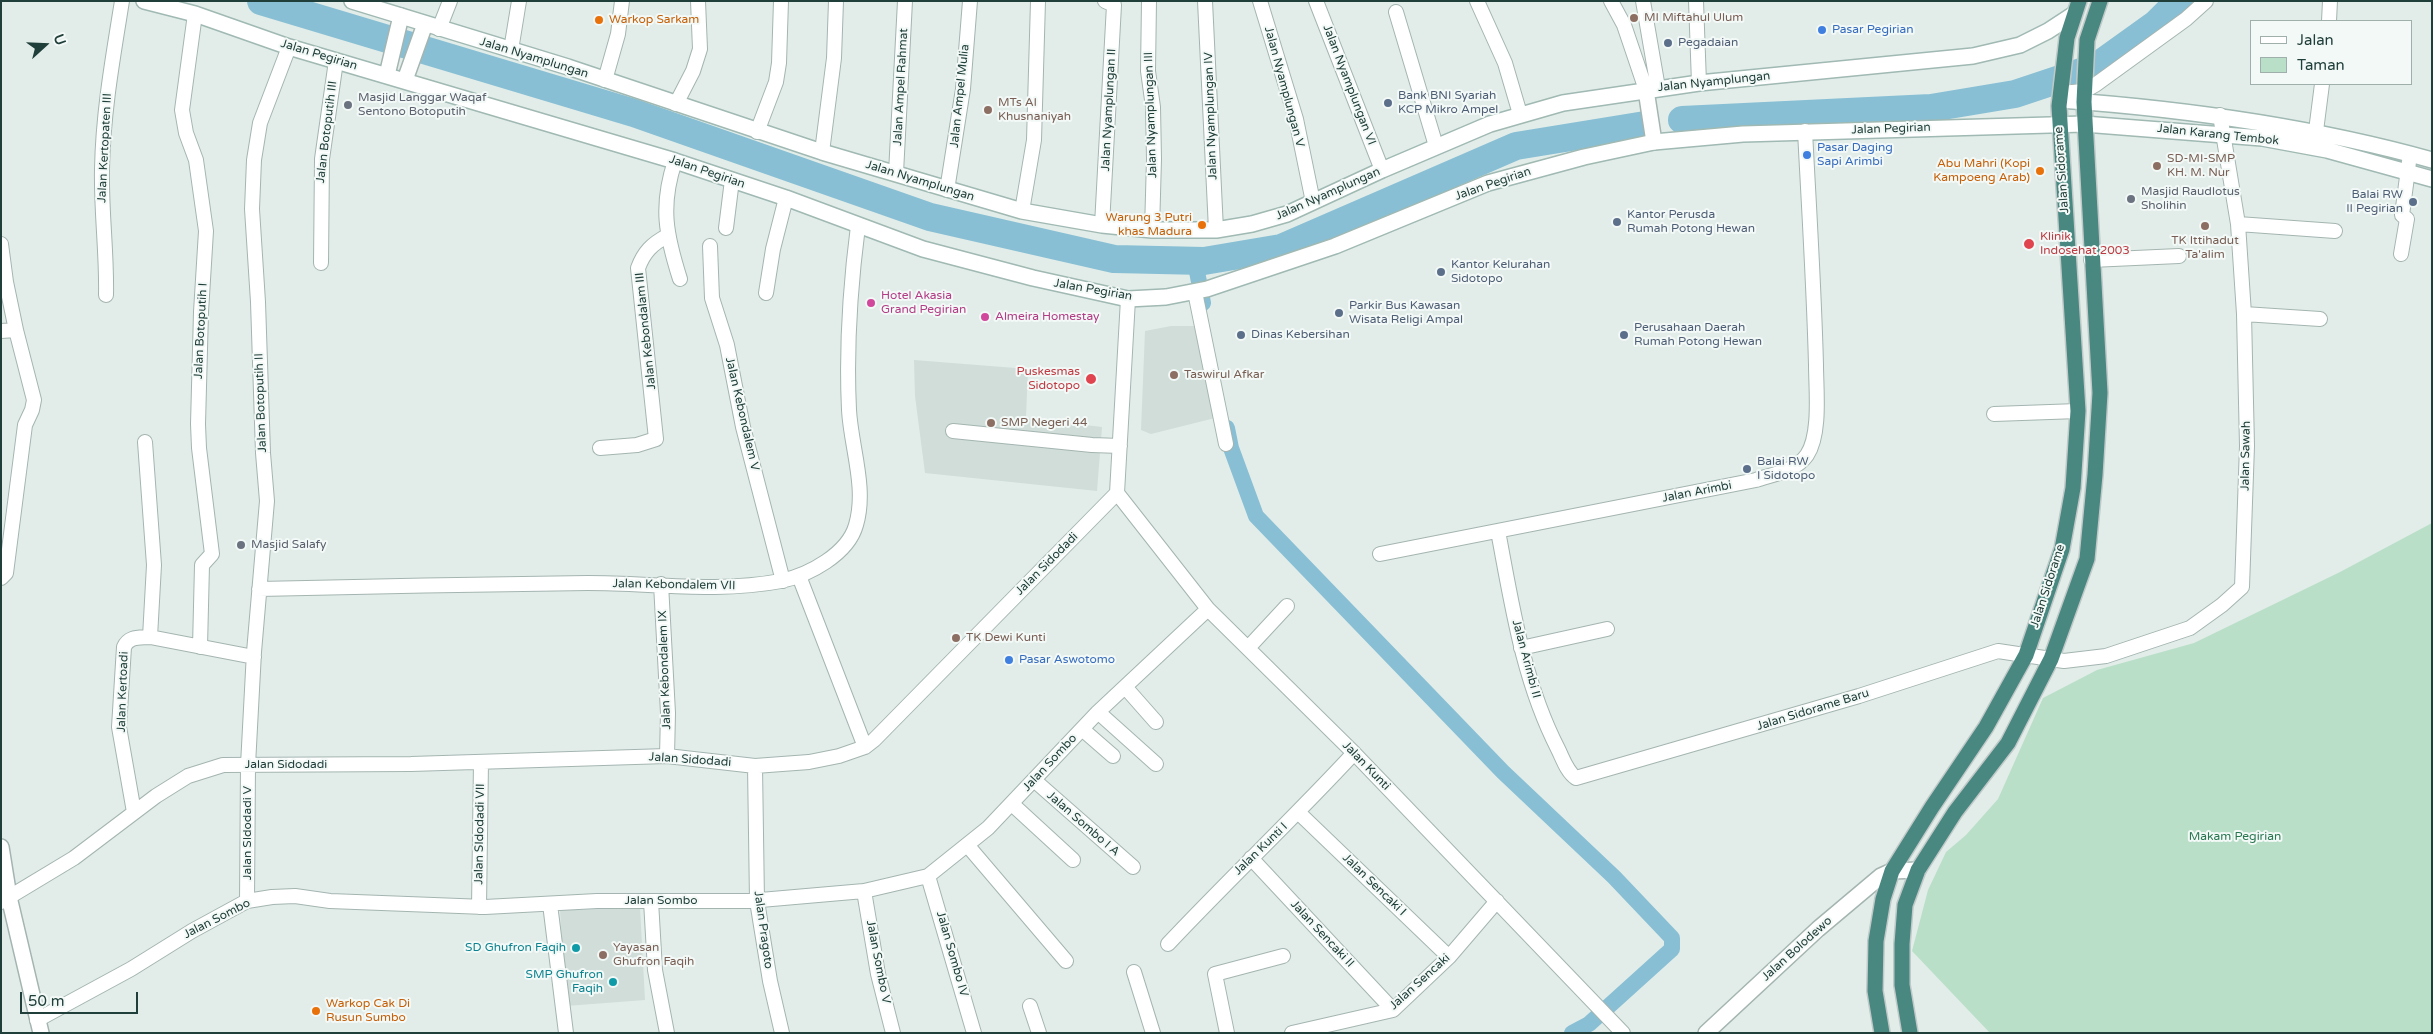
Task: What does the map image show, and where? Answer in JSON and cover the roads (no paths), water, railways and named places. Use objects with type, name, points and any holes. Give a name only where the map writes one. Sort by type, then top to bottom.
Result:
[{"type":"highway","name":"Jalan Sidorame","points":[[1910,1033],[1902,986],[1902,944],[1905,905],[1918,870],[1955,812],[2008,743],[2051,659],[2087,559],[2100,393],[2084,124],[2084,91],[2087,40],[2100,1]]},
{"type":"highway","name":"Jalan Sidorame","points":[[1882,1033],[1875,992],[1876,942],[1883,899],[1892,871],[1986,727],[2026,655],[2062,549],[2073,488],[2078,411],[2059,123],[2067,38],[2076,8]]},
{"type":"main road","name":"Jalan Pegirian","points":[[144,1],[195,14],[289,47],[336,60],[407,75],[786,198],[923,249],[1033,278],[1128,299],[1166,297],[1200,291],[1335,246],[1488,183],[1584,157],[1654,142],[1743,134],[2059,123]]},
{"type":"main road","name":"Jalan Nyamplungan","points":[[352,1],[386,6],[400,20],[428,30],[511,50],[757,132],[947,190],[1022,211],[1102,225],[1152,230],[1216,230],[1252,224],[1287,214],[1436,146],[1520,114],[1563,103],[1699,83],[1973,56],[2020,45],[2048,31],[2076,8]]},
{"type":"main road","points":[[388,70],[400,20]]},
{"type":"main road","points":[[407,75],[428,30]]},
{"type":"main road","points":[[1652,89],[1654,142]]},
{"type":"main road","name":"Jalan Karang Tembok","points":[[2061,93],[2084,91],[2316,131],[2432,160]]},
{"type":"main road","name":"Jalan Karang Tembok","points":[[2059,123],[2222,133],[2262,138],[2327,150],[2432,179]]},
{"type":"main road","points":[[1,847],[5,899],[39,1026]]},
{"type":"main road","points":[[1892,871],[1918,870]]},
{"type":"main road","name":"Jalan Bolodewo","points":[[1706,1033],[1818,929],[1881,876],[1892,871]]},
{"type":"street","name":"Jalan Kertopaten III","points":[[106,295],[102,169],[106,102],[122,1]]},
{"type":"street","points":[[428,30],[450,1]]},
{"type":"street","points":[[511,50],[519,1]]},
{"type":"street","points":[[605,80],[618,34],[622,1]]},
{"type":"street","points":[[676,104],[693,71],[700,49],[698,1]]},
{"type":"street","points":[[757,132],[776,82],[779,63],[782,1]]},
{"type":"street","points":[[822,152],[834,58],[836,1]]},
{"type":"street","name":"Jalan Ampel Rahmat","points":[[896,173],[905,1]]},
{"type":"street","name":"Jalan Ampel Mulia","points":[[947,190],[962,98],[970,1]]},
{"type":"street","points":[[1022,211],[1034,140],[1038,1]]},
{"type":"street","name":"Jalan Nyamplungan II","points":[[1102,225],[1114,5],[1105,1]]},
{"type":"street","name":"Jalan Nyamplungan III","points":[[1149,1],[1148,71],[1152,107],[1154,159],[1152,230]]},
{"type":"street","name":"Jalan Nyamplungan IV","points":[[1204,1],[1216,230]]},
{"type":"street","name":"Jalan Nyamplungan V","points":[[1260,1],[1296,119],[1313,202]]},
{"type":"street","name":"Jalan Nyamplungan VI","points":[[1316,1],[1382,170]]},
{"type":"street","points":[[1477,1],[1505,63],[1520,114]]},
{"type":"street","points":[[1611,1],[1624,25],[1652,89]]},
{"type":"street","points":[[1643,1],[1652,89]]},
{"type":"street","points":[[1696,1],[1699,83]]},
{"type":"street","points":[[2084,91],[2186,19],[2206,1]]},
{"type":"street","points":[[2329,20],[2330,1]]},
{"type":"street","points":[[1396,12],[1436,146]]},
{"type":"street","name":"Jalan Botoputih I","points":[[195,14],[182,110],[186,133],[196,160],[206,231],[200,321],[198,432],[212,554],[202,565],[200,647]]},
{"type":"street","name":"Jalan Botoputih II","points":[[248,765],[254,657],[267,501],[263,453],[258,294],[252,209],[254,160],[260,123],[289,47]]},
{"type":"street","name":"Jalan Botoputih III","points":[[321,263],[322,159],[336,60]]},
{"type":"street","points":[[2316,131],[2322,85]]},
{"type":"street","name":"Jalan Sawah","points":[[2051,659],[2064,660],[2106,656],[2182,631],[2222,605],[2242,587],[2247,446],[2244,314],[2238,224],[2220,115]]},
{"type":"street","name":"Jalan Arimbi","points":[[1380,554],[1756,480],[1794,467],[1807,455],[1813,440],[1816,416],[1815,313],[1805,132]]},
{"type":"street","points":[[2401,254],[2407,219],[2402,214],[2410,154]]},
{"type":"street","points":[[675,161],[669,180],[667,236],[680,279]]},
{"type":"street","points":[[726,228],[732,180]]},
{"type":"street","points":[[766,293],[773,249],[786,198]]},
{"type":"street","points":[[2238,224],[2335,230]]},
{"type":"street","name":"Jalan Kebondalem VII","points":[[259,588],[661,584],[704,587],[744,586],[798,576],[830,559],[844,545],[857,524],[860,488],[849,412],[847,329],[858,226]]},
{"type":"street","name":"Jalan Kebondalam III","points":[[600,448],[637,445],[656,439],[638,268],[649,248],[667,236]]},
{"type":"street","points":[[1,244],[6,282],[34,406],[25,425],[6,573],[1,578]]},
{"type":"street","name":"Jalan Kebondalem V","points":[[710,246],[712,298],[725,337],[744,427],[783,580]]},
{"type":"street","points":[[2092,260],[2180,256]]},
{"type":"street","points":[[1200,291],[1226,444]]},
{"type":"street","points":[[1117,493],[1128,299]]},
{"type":"street","points":[[2244,314],[2320,319]]},
{"type":"street","points":[[1,331],[16,330]]},
{"type":"street","points":[[1994,414],[2078,411]]},
{"type":"street","points":[[953,430],[1092,445],[1120,446]]},
{"type":"street","points":[[145,442],[154,565],[150,637]]},
{"type":"street","name":"Jalan Kunti","points":[[1117,493],[1208,608],[1354,753],[1623,1033]]},
{"type":"street","name":"Jalan Sidodadi","points":[[5,899],[74,858],[134,812],[188,776],[223,765],[481,762],[666,756],[755,766],[810,762],[839,756],[865,746],[874,740],[1117,493]]},
{"type":"street","name":"Jalan Arimbi II","points":[[1498,531],[1521,648],[1544,722],[1567,767],[1576,778]]},
{"type":"street","points":[[798,576],[865,746]]},
{"type":"street","name":"Jalan Kebondalem IX","points":[[661,584],[668,704],[666,756]]},
{"type":"street","points":[[1248,648],[1287,606]]},
{"type":"street","name":"Jalan Sombo","points":[[39,1026],[192,931],[247,901],[295,896],[330,902],[479,906],[651,901],[757,901],[864,890],[928,876],[968,846],[1012,804],[1098,712],[1126,688],[1208,608]]},
{"type":"street","points":[[1521,648],[1607,629]]},
{"type":"street","name":"Jalan Kertoadi","points":[[134,812],[119,727],[124,646],[127,641],[133,638],[150,637],[254,657]]},
{"type":"street","name":"Jalan Sidorame Baru","points":[[1576,778],[1859,696],[1998,652],[2051,659]]},
{"type":"street","points":[[1126,688],[1156,722]]},
{"type":"street","points":[[1098,712],[1156,764]]},
{"type":"street","points":[[1082,729],[1113,756]]},
{"type":"street","name":"Jalan Kunti I","points":[[1168,944],[1251,858],[1299,813],[1354,753]]},
{"type":"street","name":"Jalan SIdodadi VII","points":[[479,906],[481,762]]},
{"type":"street","name":"Jalan SIdodadi V","points":[[247,901],[248,765]]},
{"type":"street","name":"Jalan Pragoto","points":[[755,766],[757,901],[770,982],[782,1033]]},
{"type":"street","name":"Jalan Sombo I A","points":[[1034,780],[1133,868]]},
{"type":"street","points":[[1012,804],[1073,860]]},
{"type":"street","name":"Jalan Sencaki I","points":[[1299,813],[1449,957]]},
{"type":"street","points":[[968,846],[1066,961]]},
{"type":"street","name":"Jalan Sencaki II","points":[[1251,858],[1393,1010]]},
{"type":"street","name":"Jalan Sombo IV","points":[[928,876],[974,1033]]},
{"type":"street","name":"Jalan Sombo V","points":[[864,890],[878,974],[893,1033]]},
{"type":"street","points":[[651,901],[655,970],[667,1033]]},
{"type":"street","name":"Jalan Sencaki","points":[[1292,1033],[1393,1010],[1449,957],[1497,901]]},
{"type":"street","points":[[550,904],[566,1033]]},
{"type":"street","points":[[1227,1033],[1215,974],[1283,956]]},
{"type":"street","points":[[1134,972],[1153,1033]]},
{"type":"street","points":[[1030,1006],[1039,1033]]},
{"type":"waterway","points":[[261,1],[634,113],[930,217],[1114,259],[1204,261],[1281,248],[1516,146],[1645,125]]},
{"type":"waterway","points":[[1682,120],[1931,108],[2015,94],[2096,67],[2156,24],[2179,1]]},
{"type":"waterway","points":[[1195,261],[1203,303]]},
{"type":"waterway","points":[[1227,428],[1231,448],[1256,516],[1503,772],[1614,877],[1672,938],[1672,949],[1589,1024],[1572,1033]]},
{"type":"place","name":"MI Miftahul Ulum","points":[[1634,18]]},
{"type":"place","name":"Warkop Sarkam","points":[[599,20]]},
{"type":"place","name":"Pasar Pegirian","points":[[1822,30]]},
{"type":"place","name":"Pegadaian","points":[[1668,43]]},
{"type":"place","name":"Bank BNI Syariah KCP Mikro Ampel","points":[[1388,103]]},
{"type":"place","name":"Masjid Langgar Waqaf Sentono Botoputih","points":[[348,105]]},
{"type":"place","name":"MTs Al Khusnaniyah","points":[[988,110]]},
{"type":"place","name":"Pasar Daging Sapi Arimbi","points":[[1807,155]]},
{"type":"place","name":"SD-MI-SMP KH. M. Nur","points":[[2157,166]]},
{"type":"place","name":"Abu Mahri (Kopi Kampoeng Arab)","points":[[2040,171]]},
{"type":"place","name":"Masjid Raudlotus Sholihin","points":[[2131,199]]},
{"type":"place","name":"Balai RW II Pegirian","points":[[2413,202]]},
{"type":"place","name":"Kantor Perusda Rumah Potong Hewan","points":[[1617,222]]},
{"type":"place","name":"Warung 3 Putri khas Madura","points":[[1202,225]]},
{"type":"place","name":"TK Ittihadut Ta'alim","points":[[2205,226]]},
{"type":"place","name":"Klinik Indosehat 2003","points":[[2029,244]]},
{"type":"place","name":"Kantor Kelurahan Sidotopo","points":[[1441,272]]},
{"type":"place","name":"Hotel Akasia Grand Pegirian","points":[[871,303]]},
{"type":"place","name":"Parkir Bus Kawasan Wisata Religi Ampal","points":[[1339,313]]},
{"type":"place","name":"Almeira Homestay","points":[[985,317]]},
{"type":"place","name":"Dinas Kebersihan","points":[[1241,335]]},
{"type":"place","name":"Perusahaan Daerah Rumah Potong Hewan","points":[[1624,335]]},
{"type":"place","name":"Taswirul Afkar","points":[[1174,375]]},
{"type":"place","name":"Puskesmas Sidotopo","points":[[1091,379]]},
{"type":"place","name":"SMP Negeri 44","points":[[991,423]]},
{"type":"place","name":"Balai RW I Sidotopo","points":[[1747,469]]},
{"type":"place","name":"Masjid Salafy","points":[[241,545]]},
{"type":"place","name":"TK Dewi Kunti","points":[[956,638]]},
{"type":"place","name":"Pasar Aswotomo","points":[[1009,660]]},
{"type":"place","name":"SD Ghufron Faqih","points":[[576,948]]},
{"type":"place","name":"Yayasan Ghufron Faqih","points":[[603,955]]},
{"type":"place","name":"SMP Ghufron Faqih","points":[[613,982]]},
{"type":"place","name":"Warkop Cak Di Rusun Sumbo","points":[[316,1011]]},
{"type":"park label","name":"Makam Pegirian","points":[[2235,837]]}]
